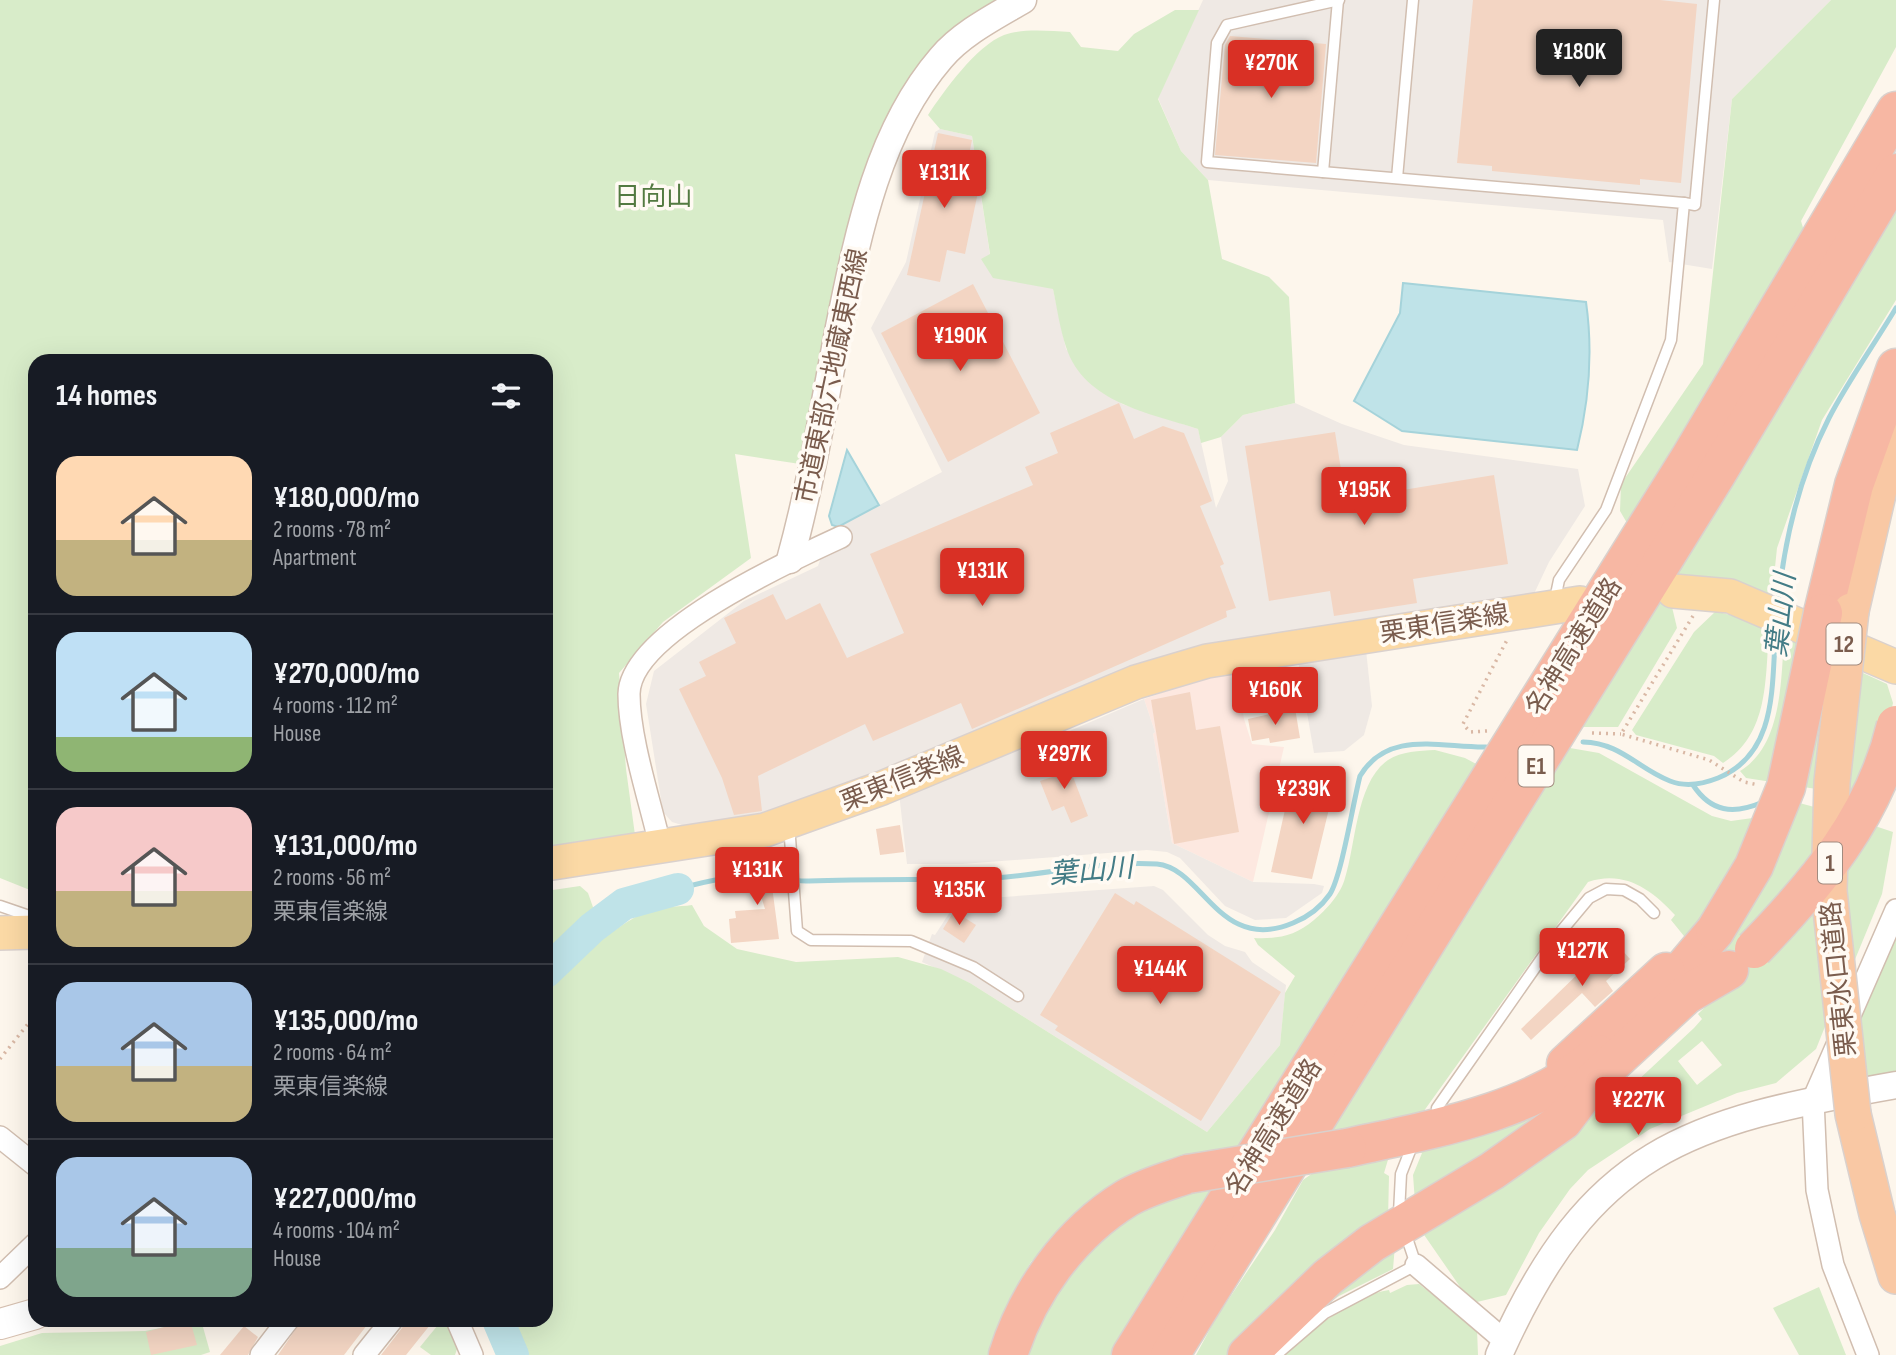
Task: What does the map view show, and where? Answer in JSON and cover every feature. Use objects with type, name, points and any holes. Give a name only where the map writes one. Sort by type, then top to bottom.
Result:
[{"type":"highway","name":"名神高速道路","points":[[1131,1355],[1690,457],[1896,111]]},
{"type":"highway","name":"名神高速道路","points":[[1170,1355],[1716,475],[1896,173]]},
{"type":"highway","points":[[1247,1355],[1328,1277],[1372,1243],[1492,1171],[1563,1121],[1594,1080],[1677,1004],[1724,951],[1786,787],[1807,614],[1896,369]]},
{"type":"highway","name":"栗東水口道路","points":[[1896,431],[1881,481],[1807,614],[1832,782],[1829,891],[1853,1114],[1877,1214],[1896,1276]]},
{"type":"highway","points":[[1008,1355],[1033,1295],[1058,1259],[1090,1227],[1127,1199],[1188,1174],[1347,1148],[1436,1129],[1570,1078],[1669,988],[1799,903],[1839,853],[1877,785],[1896,725]]},
{"type":"main road","name":"12","points":[[1673,591],[1730,596],[1807,614],[1896,667]]},
{"type":"main road","name":"栗東信楽線","points":[[553,863],[765,830],[882,788],[1136,682],[1207,661],[1567,605]]},
{"type":"main road","points":[[0,933],[28,932]]},
{"type":"main road","points":[[1,1317],[28,1315]]},
{"type":"street","name":"市道東部六地蔵東西線","points":[[790,560],[855,249],[887,147],[916,91],[943,55],[987,21],[1023,0]]},
{"type":"street","points":[[660,845],[629,693],[633,676],[641,662],[666,639],[724,595],[841,537]]},
{"type":"street","points":[[1868,1355],[1833,1265],[1817,1189],[1813,1100],[1896,910]]},
{"type":"street","points":[[1416,1265],[1502,1348],[1544,1265],[1579,1217],[1623,1176],[1669,1146],[1704,1129],[1813,1100],[1896,1085]]},
{"type":"street","points":[[0,1138],[28,1160]]},
{"type":"street","points":[[0,1278],[28,1251]]},
{"type":"street","points":[[261,1355],[283,1327]]},
{"type":"street","points":[[364,1355],[386,1327]]},
{"type":"street","points":[[460,1327],[470,1353]]},
{"type":"lane","points":[[1323,172],[1339,0],[1227,25],[1217,43],[1207,162],[1695,205],[1714,0]]},
{"type":"lane","points":[[1397,178],[1413,0]]},
{"type":"lane","points":[[1567,605],[1559,580],[1606,510],[1671,340],[1684,203]]},
{"type":"lane","points":[[788,821],[797,931],[811,940],[911,941],[973,967],[1018,996]]},
{"type":"lane","points":[[1437,1108],[1558,935],[1589,898],[1606,889],[1624,890],[1640,899],[1654,914]]},
{"type":"lane","points":[[0,906],[28,916]]},
{"type":"lane","points":[[1399,1213],[1401,1174],[1410,1151]]},
{"type":"lane","points":[[1276,1355],[1325,1313],[1416,1265],[1407,1238]]},
{"type":"path","points":[[1621,734],[1707,594]]},
{"type":"path","points":[[1489,731],[1470,732],[1463,724],[1515,626],[1514,612]]},
{"type":"path","points":[[1592,733],[1621,734],[1709,760],[1744,782]]},
{"type":"path","points":[[0,1059],[28,1024]]},
{"type":"shaded area","points":[[1203,0],[1831,0],[1732,99],[1712,269],[1669,262],[1663,220],[1208,180],[1181,151],[1158,98]]},
{"type":"shaded area","points":[[940,129],[972,136],[990,255],[1053,289],[1066,349],[1122,404],[1198,429],[1216,508],[1228,481],[1221,437],[1243,415],[1295,403],[1342,424],[1404,445],[1578,469],[1585,506],[1549,562],[1532,598],[1309,633],[784,813],[692,828],[672,822],[663,812],[646,704],[654,671],[744,601],[818,566],[827,540],[838,531],[838,527],[942,472],[871,328],[906,262],[935,132]]},
{"type":"shaded area","points":[[1366,650],[1372,706],[1364,735],[1344,751],[1314,753],[1298,661]]},
{"type":"shaded area","points":[[1236,667],[1244,719],[1252,744],[1284,747],[1253,882],[1172,843],[1153,734],[1155,732],[1144,699]]},
{"type":"shaded area","points":[[1144,699],[1155,732],[1153,734],[1172,843],[1253,882],[1314,884],[1324,886],[1322,893],[1286,918],[1255,920],[1225,906],[1180,858],[1167,852],[1147,850],[962,864],[907,864],[899,793],[987,758],[1058,736]]},
{"type":"shaded area","points":[[1154,886],[1163,890],[1208,935],[1225,946],[1245,952],[1252,962],[1286,985],[1280,1045],[1207,1132],[970,983],[922,962],[932,934],[935,935],[961,895],[989,898]]},
{"type":"green space","name":"日向山","points":[[0,0],[996,0],[945,39],[904,88],[800,464],[735,454],[751,558],[663,622],[619,673],[626,769],[635,835],[553,848],[553,354],[28,354],[28,889],[0,878]]},
{"type":"green space","points":[[1831,0],[1896,0],[1896,47],[1801,221],[1804,231],[1627,523],[1620,511],[1621,484],[1703,364],[1732,99]]},
{"type":"green space","points":[[1175,10],[1199,10],[1158,99],[1181,151],[1208,180],[1222,259],[1269,277],[1289,297],[1295,403],[1243,415],[1221,437],[1201,443],[1198,429],[1121,403],[1087,381],[1075,366],[1066,347],[1053,289],[993,278],[981,259],[990,254],[972,136],[940,129],[928,115],[972,59],[1004,35],[1028,31],[1070,32],[1081,47],[1118,51],[1134,34]]},
{"type":"green space","points":[[1896,212],[1896,300],[1822,420],[1777,548],[1772,596],[1672,583]]},
{"type":"green space","points":[[1662,599],[1672,607],[1677,628],[1618,727],[1583,727]]},
{"type":"green space","points":[[1716,611],[1753,622],[1769,632],[1765,687],[1757,721],[1738,751],[1723,763],[1714,756],[1636,735],[1632,730],[1694,632]]},
{"type":"green space","points":[[1784,637],[1887,684],[1893,703],[1891,712],[1861,796],[1746,778],[1740,771],[1754,760],[1772,729],[1780,692]]},
{"type":"green space","points":[[1570,748],[1599,753],[1712,816],[1731,821],[1767,816],[1688,941],[1671,920],[1675,915],[1656,897],[1636,884],[1613,878],[1588,882],[1416,1122],[1325,1139]]},
{"type":"green space","points":[[1435,750],[1465,758],[1480,766],[1238,1152],[1058,1232],[1031,1262],[1010,1298],[992,1355],[524,1355],[512,1327],[553,1327],[553,982],[609,934],[654,909],[692,905],[704,926],[737,949],[796,962],[898,957],[941,969],[970,983],[1207,1132],[1280,1045],[1285,993],[1295,976],[1258,945],[1254,938],[1279,937],[1293,933],[1307,925],[1337,896],[1349,864],[1359,814],[1369,783],[1377,770],[1388,760],[1411,752]]},
{"type":"green space","points":[[1792,801],[1818,808],[1817,869],[1791,899],[1731,956],[1708,952]]},
{"type":"green space","points":[[1869,824],[1893,832],[1882,894],[1849,974],[1845,863]]},
{"type":"green space","points":[[580,886],[588,893],[594,910],[553,949],[553,890]]},
{"type":"green space","points":[[1818,897],[1826,1024],[1816,1049],[1776,1083],[1737,1093],[1650,1129],[1588,1170],[1570,1189],[1539,1233],[1506,1295],[1477,1302],[1465,1294],[1420,1229],[1576,1126],[1616,1091],[1621,1096],[1694,1028],[1702,1019],[1698,1014]],"holes":[[[1702,1041],[1722,1065],[1697,1085],[1678,1061]]]},
{"type":"green space","points":[[1896,936],[1896,1073],[1863,1080],[1854,1021]]},
{"type":"green space","points":[[1554,1107],[1415,1202],[1413,1175],[1422,1153],[1400,1147]]},
{"type":"green space","points":[[1390,1153],[1384,1173],[1389,1176],[1388,1220],[1395,1245],[1393,1269],[1339,1296],[1289,1330],[1241,1340],[1228,1355],[1196,1355],[1216,1318],[1275,1230],[1303,1180],[1317,1170]]},
{"type":"green space","points":[[1221,1180],[1111,1355],[1024,1355],[1046,1307],[1076,1264],[1094,1244],[1135,1212],[1159,1199]]},
{"type":"green space","points":[[1419,1284],[1477,1329],[1478,1355],[1284,1355],[1319,1325],[1347,1306],[1376,1293],[1389,1290],[1390,1293],[1407,1285]]},
{"type":"green space","points":[[1819,1287],[1846,1355],[1799,1355],[1773,1308]]},
{"type":"green space","points":[[165,1327],[203,1327],[210,1352],[201,1355],[0,1355],[0,1346],[42,1333],[145,1331]]},
{"type":"green space","points":[[436,1327],[451,1327],[459,1343],[455,1355],[431,1355],[420,1347]]},
{"type":"water","points":[[1403,283],[1586,302],[1589,376],[1577,450],[1402,431],[1354,401],[1400,313]]},
{"type":"water","points":[[847,450],[879,505],[838,527],[832,525],[829,516]]},
{"type":"building","points":[[1473,0],[1660,0],[1697,4],[1681,183],[1640,179],[1640,185],[1492,171],[1492,166],[1457,163]]},
{"type":"building","points":[[1230,36],[1326,44],[1316,163],[1215,155],[1225,45]]},
{"type":"building","points":[[938,133],[972,140],[962,189],[978,192],[965,254],[947,250],[940,282],[907,275]]},
{"type":"building","points":[[973,284],[1040,413],[948,462],[881,333]]},
{"type":"building","points":[[1119,403],[1134,439],[1163,426],[1184,433],[1212,501],[1200,506],[1224,564],[1220,566],[1236,608],[1226,611],[1227,617],[972,729],[961,703],[873,741],[865,724],[758,776],[762,811],[734,815],[722,778],[679,689],[706,676],[699,662],[736,643],[724,618],[773,594],[786,620],[820,603],[847,658],[904,633],[870,554],[1033,485],[1025,467],[1058,453],[1050,433]]},
{"type":"building","points":[[1335,432],[1342,476],[1399,467],[1403,490],[1494,475],[1508,564],[1413,579],[1417,603],[1334,616],[1330,591],[1269,601],[1245,446]]},
{"type":"building","points":[[1190,692],[1196,730],[1220,726],[1239,832],[1174,844],[1151,700]]},
{"type":"building","points":[[1295,708],[1300,738],[1270,743],[1269,738],[1252,741],[1248,719]]},
{"type":"building","points":[[1065,756],[1088,816],[1071,823],[1064,806],[1052,811],[1040,781],[1052,777],[1047,764]]},
{"type":"building","points":[[1293,774],[1309,778],[1310,774],[1336,780],[1312,879],[1271,872]]},
{"type":"building","points":[[900,825],[904,852],[880,855],[876,829]]},
{"type":"building","points":[[767,849],[779,939],[731,943],[729,919],[736,918],[735,911],[765,909],[747,852]]},
{"type":"building","points":[[1115,893],[1134,905],[1136,901],[1281,992],[1201,1121],[1055,1030],[1058,1026],[1040,1015]]},
{"type":"building","points":[[954,911],[976,925],[964,943],[943,929]]},
{"type":"building","points":[[1613,940],[1630,959],[1606,981],[1613,991],[1595,1007],[1582,993],[1531,1040],[1521,1029]]},
{"type":"building","points":[[164,1327],[192,1327],[197,1345],[151,1355],[146,1332]]},
{"type":"building","points":[[243,1327],[258,1337],[248,1355],[220,1355]]},
{"type":"building","points":[[297,1327],[365,1327],[344,1355],[278,1355]]},
{"type":"building","points":[[428,1327],[406,1355],[381,1355],[402,1328]]},
{"type":"waterway","name":"葉山川","points":[[1778,604],[1789,533],[1810,462],[1836,404],[1896,308]]},
{"type":"waterway","name":"葉山川","points":[[1583,742],[1596,743],[1619,751],[1658,776],[1682,784],[1712,780],[1738,767],[1752,752],[1768,715],[1776,628]]},
{"type":"waterway","name":"葉山川","points":[[678,889],[751,875],[803,881],[978,879],[1113,864],[1157,864],[1173,869],[1187,879],[1214,907],[1230,919],[1247,927],[1268,930],[1304,918],[1330,894],[1343,855],[1360,776],[1372,761],[1385,752],[1417,744],[1486,747]]},
{"type":"waterway","points":[[1693,785],[1715,806],[1742,809],[1763,802]]},
{"type":"waterway","name":"葉山川","points":[[553,965],[592,928],[624,904],[678,889]]},
{"type":"waterway","name":"葉山川","points":[[501,1327],[513,1355]]}]
